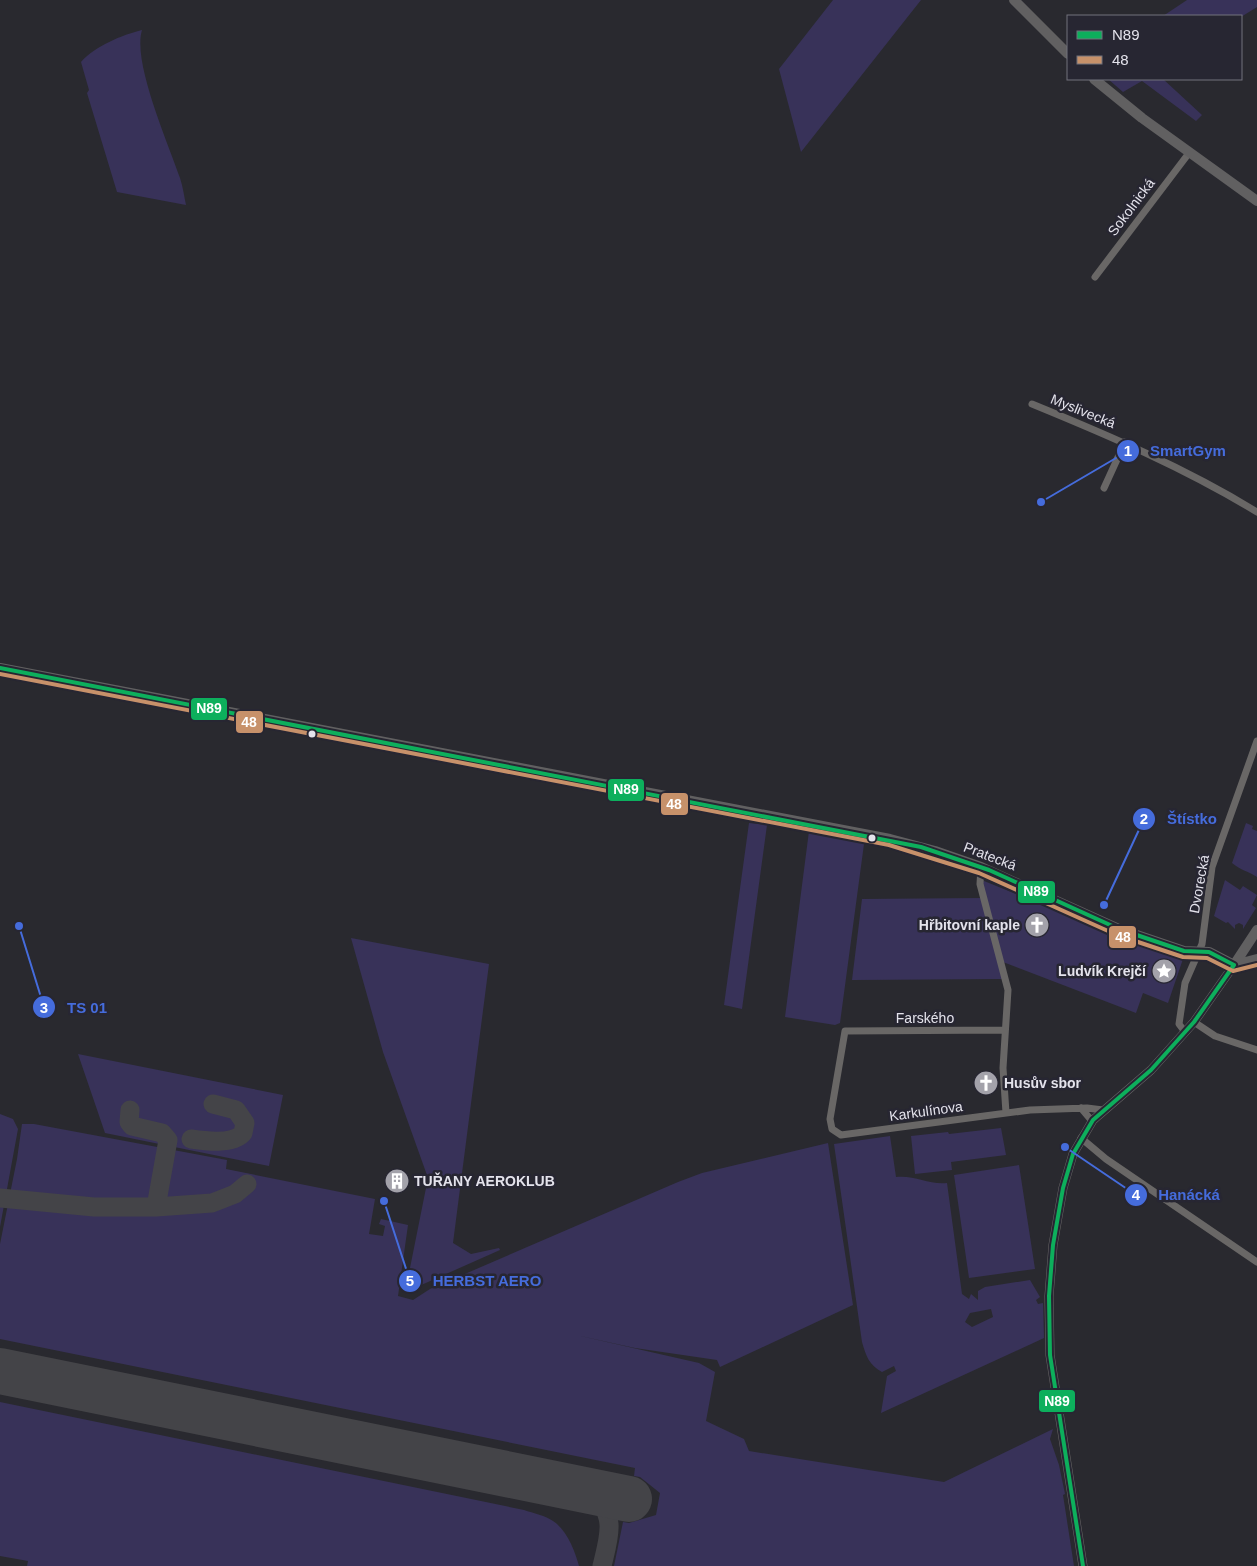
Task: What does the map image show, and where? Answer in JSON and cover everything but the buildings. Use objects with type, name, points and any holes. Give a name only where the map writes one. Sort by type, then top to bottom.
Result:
[{"type":"main road","points":[[1014,0],[1067,53]]},
{"type":"main road","points":[[1095,80],[1189,153],[1257,202]]},
{"type":"main road","name":"Pratecká","points":[[0,668],[759,814],[920,847],[981,867],[1119,929],[1184,951],[1199,950],[1209,952],[1234,965]]},
{"type":"main road","points":[[1234,965],[1257,930]]},
{"type":"main road","points":[[1234,965],[1257,959]]},
{"type":"street","name":"Sokolnická","points":[[1096,277],[1189,153]]},
{"type":"street","name":"Myslivecká","points":[[1032,404],[1125,442],[1216,487],[1257,512]]},
{"type":"street","points":[[1104,488],[1125,442]]},
{"type":"street","name":"Dvorecká","points":[[1185,1032],[1179,1024],[1183,992],[1199,950],[1212,867],[1257,742]]},
{"type":"street","points":[[981,867],[979,881],[1008,990],[1003,1068],[1006,1113]]},
{"type":"street","points":[[1082,1566],[1076,1516],[1053,1380],[1049,1332],[1053,1245],[1063,1188],[1073,1154],[1092,1121],[1144,1077],[1185,1032],[1234,965]]},
{"type":"street","points":[[1194,1022],[1215,1036],[1257,1050]]},
{"type":"street","name":"Farského","points":[[835,1132],[830,1119],[845,1031],[1005,1030]]},
{"type":"street","points":[[1081,1108],[1092,1121]]},
{"type":"street","name":"Karkulínova","points":[[835,1132],[841,1135],[1006,1113],[1081,1108],[1103,1110]]},
{"type":"street","points":[[1081,1138],[1106,1158],[1257,1262]]},
{"type":"shaded area","points":[[833,0],[921,0],[801,152],[779,69]]},
{"type":"shaded area","points":[[1187,0],[1257,0],[1257,7],[1242,16],[1164,15]]},
{"type":"shaded area","points":[[142,30],[140,44],[147,82],[180,178],[186,205],[117,192],[87,93],[89,90],[81,62],[109,42]]},
{"type":"shaded area","points":[[1109,80],[1164,80],[1202,115],[1196,121],[1142,81],[1123,92]]},
{"type":"shaded area","points":[[749,823],[767,825],[742,1009],[724,1005]]},
{"type":"shaded area","points":[[1246,823],[1253,826],[1252,829],[1257,831],[1257,877],[1232,863]]},
{"type":"shaded area","points":[[809,831],[862,841],[864,844],[840,1023],[835,1025],[785,1017]]},
{"type":"shaded area","points":[[1225,880],[1240,890],[1243,886],[1257,895],[1252,905],[1256,908],[1243,929],[1243,925],[1239,923],[1235,925],[1235,929],[1228,922],[1226,923],[1214,916]]},
{"type":"shaded area","points":[[984,881],[1036,902],[1038,896],[1117,933],[1184,956],[1168,1003],[1143,993],[1136,1013],[1003,962],[982,883]]},
{"type":"shaded area","points":[[982,898],[1002,979],[852,980],[862,899]]},
{"type":"shaded area","points":[[351,938],[489,964],[453,1243],[471,1254],[499,1248],[500,1250],[419,1286],[407,1283],[428,1178],[383,1052]]},
{"type":"shaded area","points":[[78,1054],[283,1095],[269,1166],[105,1133]]},
{"type":"shaded area","points":[[0,1114],[13,1119],[18,1129],[0,1227]]},
{"type":"shaded area","points":[[22,1124],[34,1124],[227,1160],[226,1169],[375,1199],[369,1234],[383,1236],[385,1226],[379,1224],[381,1219],[408,1225],[398,1296],[413,1300],[430,1289],[678,1182],[702,1173],[828,1143],[853,1305],[720,1367],[717,1360],[635,1348],[576,1335],[699,1363],[715,1372],[706,1421],[744,1439],[749,1451],[944,1482],[1053,1429],[1050,1439],[1059,1465],[1065,1494],[1063,1495],[1074,1566],[614,1566],[623,1522],[629,1523],[656,1515],[660,1493],[640,1477],[634,1476],[635,1468],[0,1339],[0,1244]]},
{"type":"shaded area","points":[[1001,1128],[1006,1155],[951,1162],[952,1170],[915,1174],[911,1136]]},
{"type":"shaded area","points":[[890,1136],[896,1177],[909,1177],[934,1183],[947,1183],[962,1294],[969,1299],[971,1294],[978,1300],[978,1291],[985,1287],[1030,1280],[1040,1297],[1036,1300],[1038,1304],[1043,1303],[1044,1338],[881,1413],[887,1376],[896,1371],[894,1366],[882,1372],[874,1366],[867,1356],[862,1342],[834,1144]],"holes":[[[991,1309],[993,1317],[972,1327],[965,1322],[970,1313]]]},
{"type":"shaded area","points":[[1019,1165],[1035,1269],[969,1278],[954,1175]]},
{"type":"shaded area","points":[[0,1402],[524,1510],[547,1518],[558,1525],[570,1541],[579,1566],[27,1566],[28,1561],[0,1556]]},
{"type":"taxiway","points":[[191,1139],[226,1141],[243,1133],[245,1123],[236,1110],[213,1104]]},
{"type":"taxiway","points":[[130,1110],[129,1122],[132,1126],[162,1133],[168,1140],[156,1207]]},
{"type":"taxiway","points":[[0,1198],[94,1207],[156,1207],[212,1203],[235,1194],[247,1184]]},
{"type":"taxiway","points":[[0,1372],[52,1382]]},
{"type":"taxiway","points":[[524,1478],[576,1488],[588,1493],[599,1501],[606,1511],[609,1524],[608,1540],[602,1566]]},
{"type":"runway","points":[[0,1371],[629,1499]]},
{"type":"transit line","name":"N89","points":[[0,668],[921,847],[989,870],[1119,929],[1184,951],[1209,952],[1234,965]]},
{"type":"transit line","name":"48","points":[[0,674],[889,845],[979,873],[1117,935],[1183,957],[1207,958],[1233,971],[1257,965]]},
{"type":"transit line","name":"N89","points":[[1083,1566],[1050,1355],[1049,1296],[1053,1245],[1063,1188],[1073,1154],[1093,1120],[1151,1070],[1194,1022],[1234,965]]},
{"type":"place","name":"SmartGym","points":[[1041,502]]},
{"type":"place","name":"Štístko","points":[[1104,905]]},
{"type":"place","name":"Hřbitovní kaple","points":[[1037,925]]},
{"type":"place","name":"TS 01","points":[[19,926]]},
{"type":"place","name":"Ludvík Krejčí","points":[[1164,971]]},
{"type":"place","name":"Husův sbor","points":[[986,1083]]},
{"type":"place","name":"Hanácká","points":[[1065,1147]]},
{"type":"place","name":"TUŘANY AEROKLUB","points":[[397,1181]]},
{"type":"place","name":"HERBST AERO","points":[[384,1201]]}]
